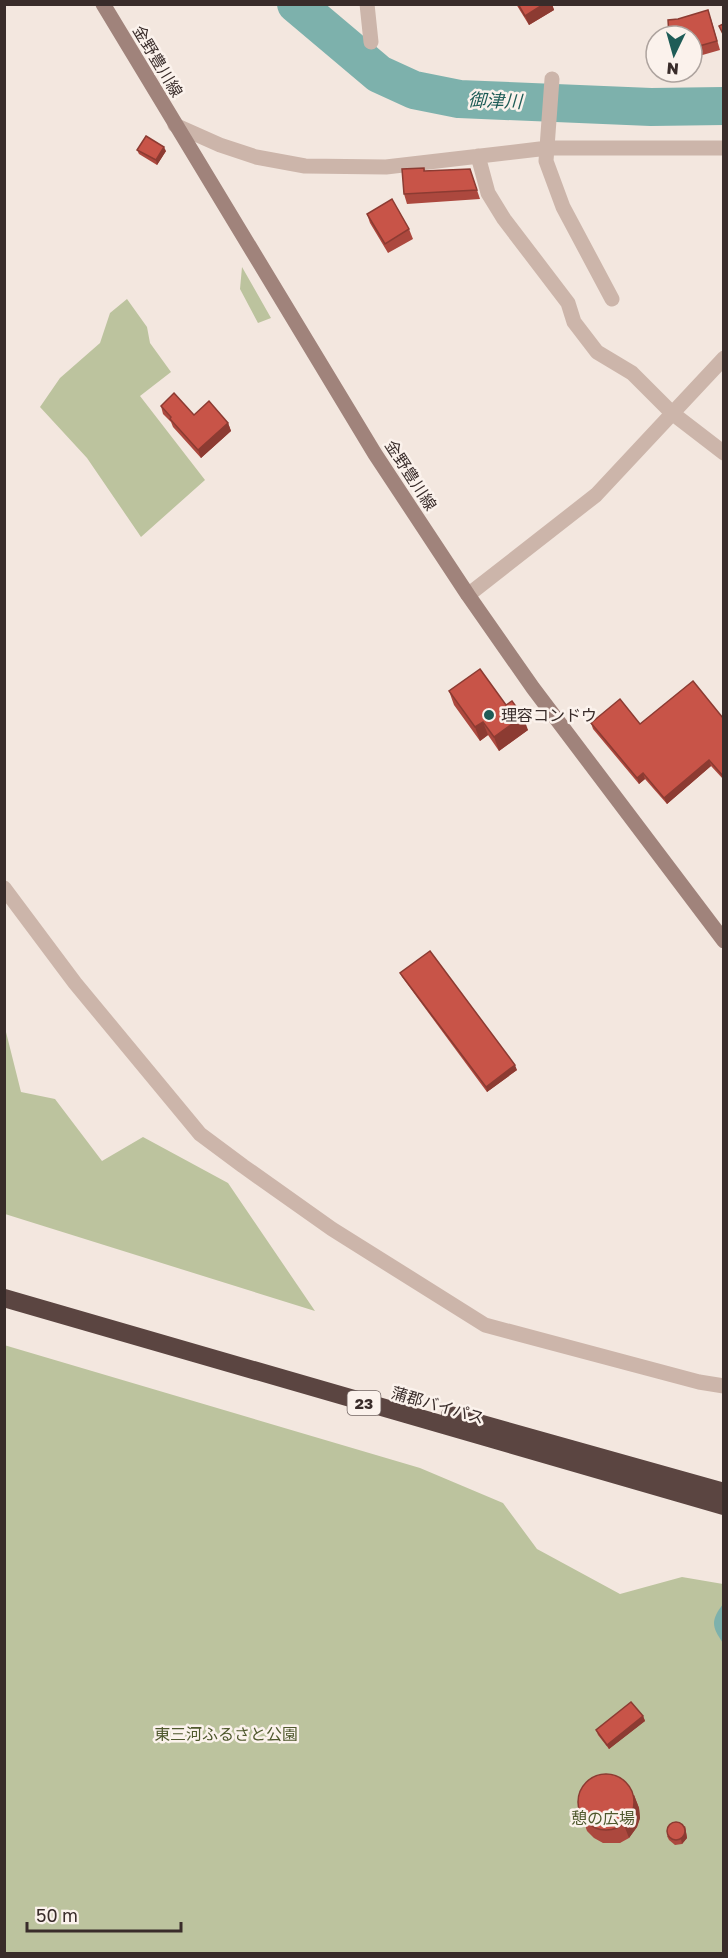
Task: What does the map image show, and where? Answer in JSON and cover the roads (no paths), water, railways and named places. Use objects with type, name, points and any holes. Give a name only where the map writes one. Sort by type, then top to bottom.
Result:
[{"type":"highway","name":"蒲郡バイパス","points":[[4,1287],[723,1492]]},
{"type":"highway","name":"蒲郡バイパス","points":[[4,1298],[723,1506]]},
{"type":"main road","name":"金野豊川線","points":[[104,4],[375,454],[468,595],[533,688],[721,933]]},
{"type":"street","points":[[367,4],[371,42]]},
{"type":"street","points":[[552,79],[546,161],[563,207],[612,299]]},
{"type":"street","points":[[175,125],[220,145],[256,157],[305,166],[386,167],[548,148],[723,148]]},
{"type":"street","points":[[478,156],[488,194],[504,219],[568,303],[574,322],[597,352],[632,373],[672,413],[723,453]]},
{"type":"street","points":[[468,595],[596,495],[723,358]]},
{"type":"street","points":[[4,888],[75,983],[200,1134],[332,1230],[485,1325],[699,1382],[723,1386]]},
{"type":"water","points":[[723,1604],[723,1643],[716,1632],[714,1623],[716,1614]]},
{"type":"waterway","name":"御津川","points":[[296,4],[379,74],[414,90],[459,99],[651,107],[724,106]]},
{"type":"place","name":"理容コンドウ","points":[[489,715]]},
{"type":"park label","name":"東三河ふるさと公園","points":[[226,1734]]},
{"type":"park label","name":"憩の広場","points":[[603,1818]]}]
